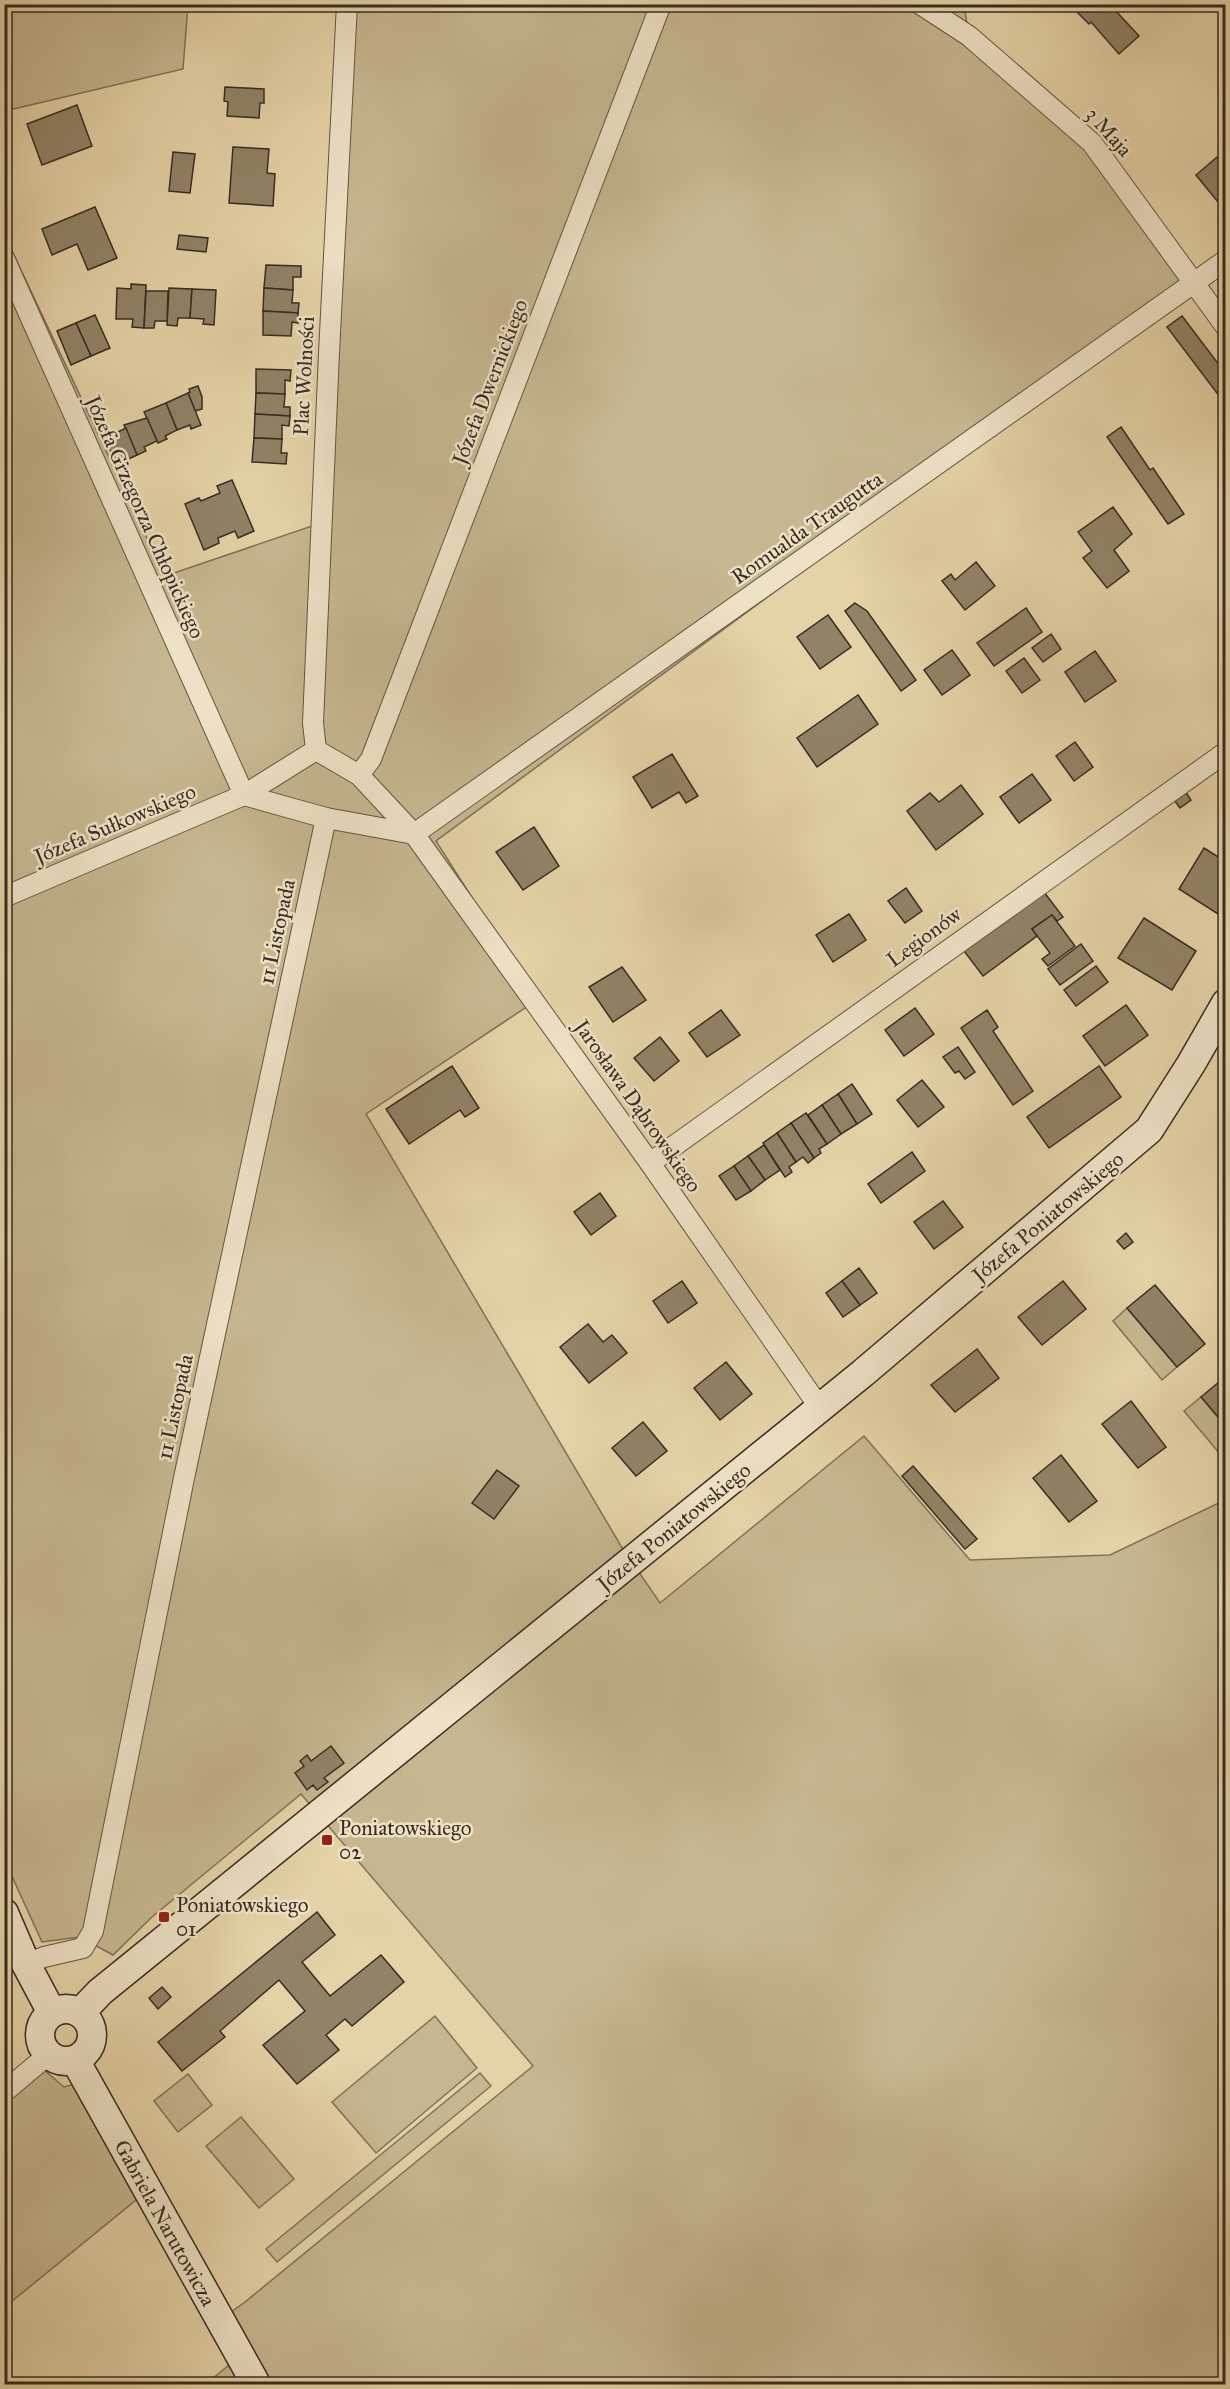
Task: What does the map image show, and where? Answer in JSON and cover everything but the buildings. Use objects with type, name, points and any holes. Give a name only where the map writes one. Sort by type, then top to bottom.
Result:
[{"type":"street","name":"Plac Wolności","points":[[316,750],[313,723],[314,688],[347,4]]},
{"type":"street","name":"Józefa Dwernickiego","points":[[359,775],[371,759],[660,4]]},
{"type":"street","name":"3 Maja","points":[[920,4],[969,36],[1092,143],[1226,327]]},
{"type":"street","name":"Józefa Grzegorza Chłopickiego","points":[[4,258],[244,795]]},
{"type":"street","name":"Romualda Traugutta","points":[[414,834],[1226,260]]},
{"type":"street","points":[[316,750],[359,775]]},
{"type":"street","name":"Józefa Sułkowskiego","points":[[4,897],[244,795],[316,750]]},
{"type":"street","name":"Legionów","points":[[650,1163],[1226,752]]},
{"type":"street","name":"Jarosława Dąbrowskiego","points":[[359,775],[414,834],[650,1163],[820,1408]]},
{"type":"street","points":[[244,795],[326,818],[414,834]]},
{"type":"street","name":"11 Listopada","points":[[26,1964],[82,1948],[93,1931],[186,1466],[326,818]]},
{"type":"street","name":"Józefa Poniatowskiego","points":[[80,2013],[100,1992],[881,1358],[1149,1130],[1226,1003]]},
{"type":"street","points":[[4,1913],[26,1964],[52,2013],[69,2009],[80,2013],[90,2024],[92,2038],[86,2052],[62,2057],[4,2092]]},
{"type":"street","name":"Gabriela Narutowicza","points":[[52,2013],[44,2021],[40,2032],[40,2042],[62,2057],[256,2385]]},
{"type":"shaded area","points":[[4,5],[188,5],[183,69],[5,111]]},
{"type":"shaded area","points":[[347,5],[964,5],[969,37],[1092,143],[1194,283],[436,841],[537,1000],[366,1114],[621,1546],[660,1603],[864,1436],[970,1560],[1110,1555],[1225,1500],[1225,2384],[206,2384],[240,2356],[220,2320],[533,2066],[301,1794],[152,1917],[113,1955],[80,1937],[42,1942],[5,1861],[4,234],[165,576],[321,523]]},
{"type":"shaded area","points":[[1127,1308],[1177,1367],[1162,1380],[1113,1321]]},
{"type":"shaded area","points":[[1201,1397],[1225,1426],[1225,1460],[1184,1411]]},
{"type":"shaded area","points":[[435,2016],[477,2068],[376,2153],[332,2102]]},
{"type":"shaded area","points":[[36,2063],[64,2087],[86,2081],[147,2191],[5,2307],[5,2090]]},
{"type":"shaded area","points":[[480,2073],[491,2086],[277,2262],[266,2249]]},
{"type":"shaded area","points":[[188,2074],[212,2105],[178,2132],[154,2101]]},
{"type":"shaded area","points":[[241,2117],[294,2179],[259,2208],[206,2146]]},
{"type":"place","name":"Poniatowskiego 02","points":[[327,1840]]},
{"type":"place","name":"Poniatowskiego 01","points":[[164,1917]]}]
